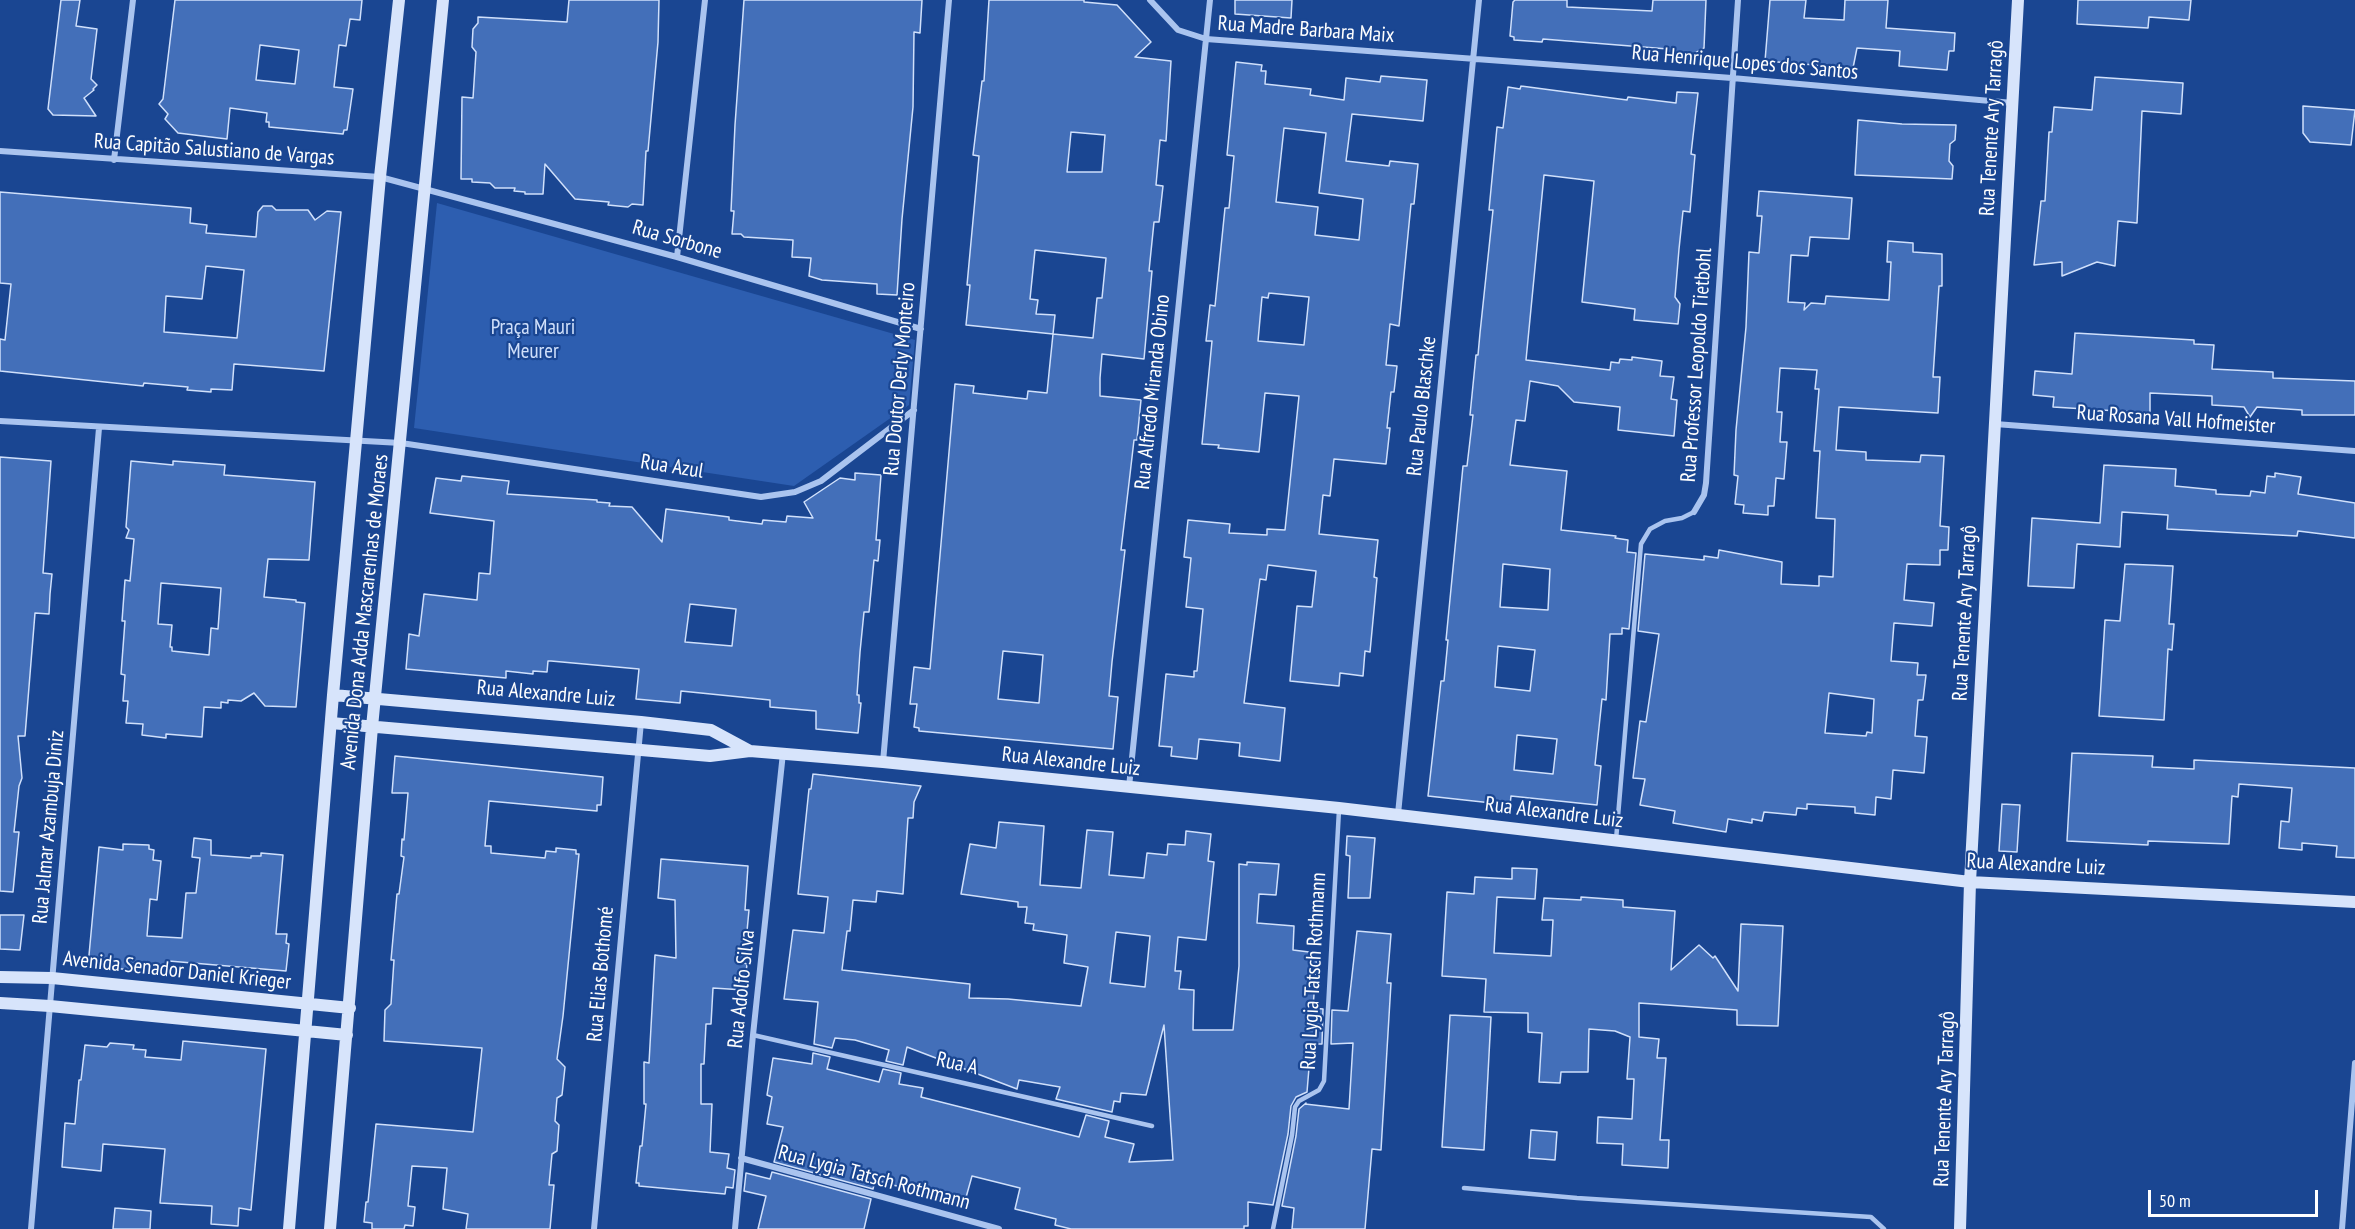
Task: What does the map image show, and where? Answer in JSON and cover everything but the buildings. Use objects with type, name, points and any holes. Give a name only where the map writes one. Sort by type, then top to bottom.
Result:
[{"type":"main road","name":"Avenida Dona Adda Mascarenhas de Moraes","points":[[289,1229],[333,695],[380,177],[399,0]]},
{"type":"main road","name":"Avenida Dona Adda Mascarenhas de Moraes","points":[[330,1229],[372,727],[443,0]]},
{"type":"main road","name":"Rua Tenente Ary Tarragô","points":[[1960,1229],[1970,882],[2018,0]]},
{"type":"main road","name":"Rua Alexandre Luiz","points":[[333,695],[711,730],[750,751]]},
{"type":"main road","name":"Rua Alexandre Luiz","points":[[331,723],[710,756],[750,751],[883,762],[1398,814],[1970,882],[2355,902]]},
{"type":"main road","name":"Avenida Senador Daniel Krieger","points":[[0,976],[52,978],[350,1008]]},
{"type":"main road","points":[[0,1003],[347,1035]]},
{"type":"street","points":[[114,160],[133,0]]},
{"type":"street","points":[[677,257],[705,0]]},
{"type":"street","name":"Rua Doutor Derly Monteiro","points":[[883,762],[949,0]]},
{"type":"street","name":"Rua Madre Barbara Maix","points":[[1150,0],[1178,30],[1206,39],[1473,59]]},
{"type":"street","name":"Rua Alfredo Miranda Obino","points":[[1129,788],[1210,0]]},
{"type":"street","name":"Rua Paulo Blaschke","points":[[1398,814],[1479,0]]},
{"type":"street","name":"Rua Professor Leopoldo Tietbohl","points":[[1694,512],[1704,495],[1706,483],[1738,0]]},
{"type":"street","name":"Rua Henrique Lopes dos Santos","points":[[1473,59],[2013,102]]},
{"type":"street","name":"Rua Capitão Salustiano de Vargas","points":[[0,151],[380,177],[424,188]]},
{"type":"street","name":"Rua Sorbone","points":[[424,188],[677,257],[921,328]]},
{"type":"street","name":"Rua Azul","points":[[401,443],[761,497],[788,494],[821,481],[914,410]]},
{"type":"street","points":[[0,421],[401,443]]},
{"type":"street","name":"Rua Rosana Vall Hofmeister","points":[[1995,424],[2355,450]]},
{"type":"street","name":"Rua Jalmar Azambuja Diniz","points":[[31,1229],[99,428]]},
{"type":"street","name":"Rua Elias Bothomé","points":[[594,1229],[641,722]]},
{"type":"street","name":"Rua Adolfo Silva","points":[[735,1229],[783,753]]},
{"type":"street","points":[[2342,1229],[2355,1063]]},
{"type":"street","name":"Rua Lygia Tatsch Rothmann","points":[[741,1158],[999,1229]]},
{"type":"lane","name":"Rua Professor Leopoldo Tietbohl","points":[[1616,840],[1641,544],[1650,529],[1665,521],[1682,518],[1694,512]]},
{"type":"lane","name":"Rua Lygia Tatsch Rothmann","points":[[1274,1229],[1295,1107],[1299,1101],[1319,1090],[1324,1081],[1339,808]]},
{"type":"lane","name":"Rua A","points":[[753,1035],[1152,1126]]},
{"type":"lane","points":[[1464,1188],[1577,1198],[1871,1217],[1884,1229]]},
{"type":"green space","name":"Praça Mauri Meurer","points":[[437,203],[915,340],[909,405],[794,486],[414,428]]}]
